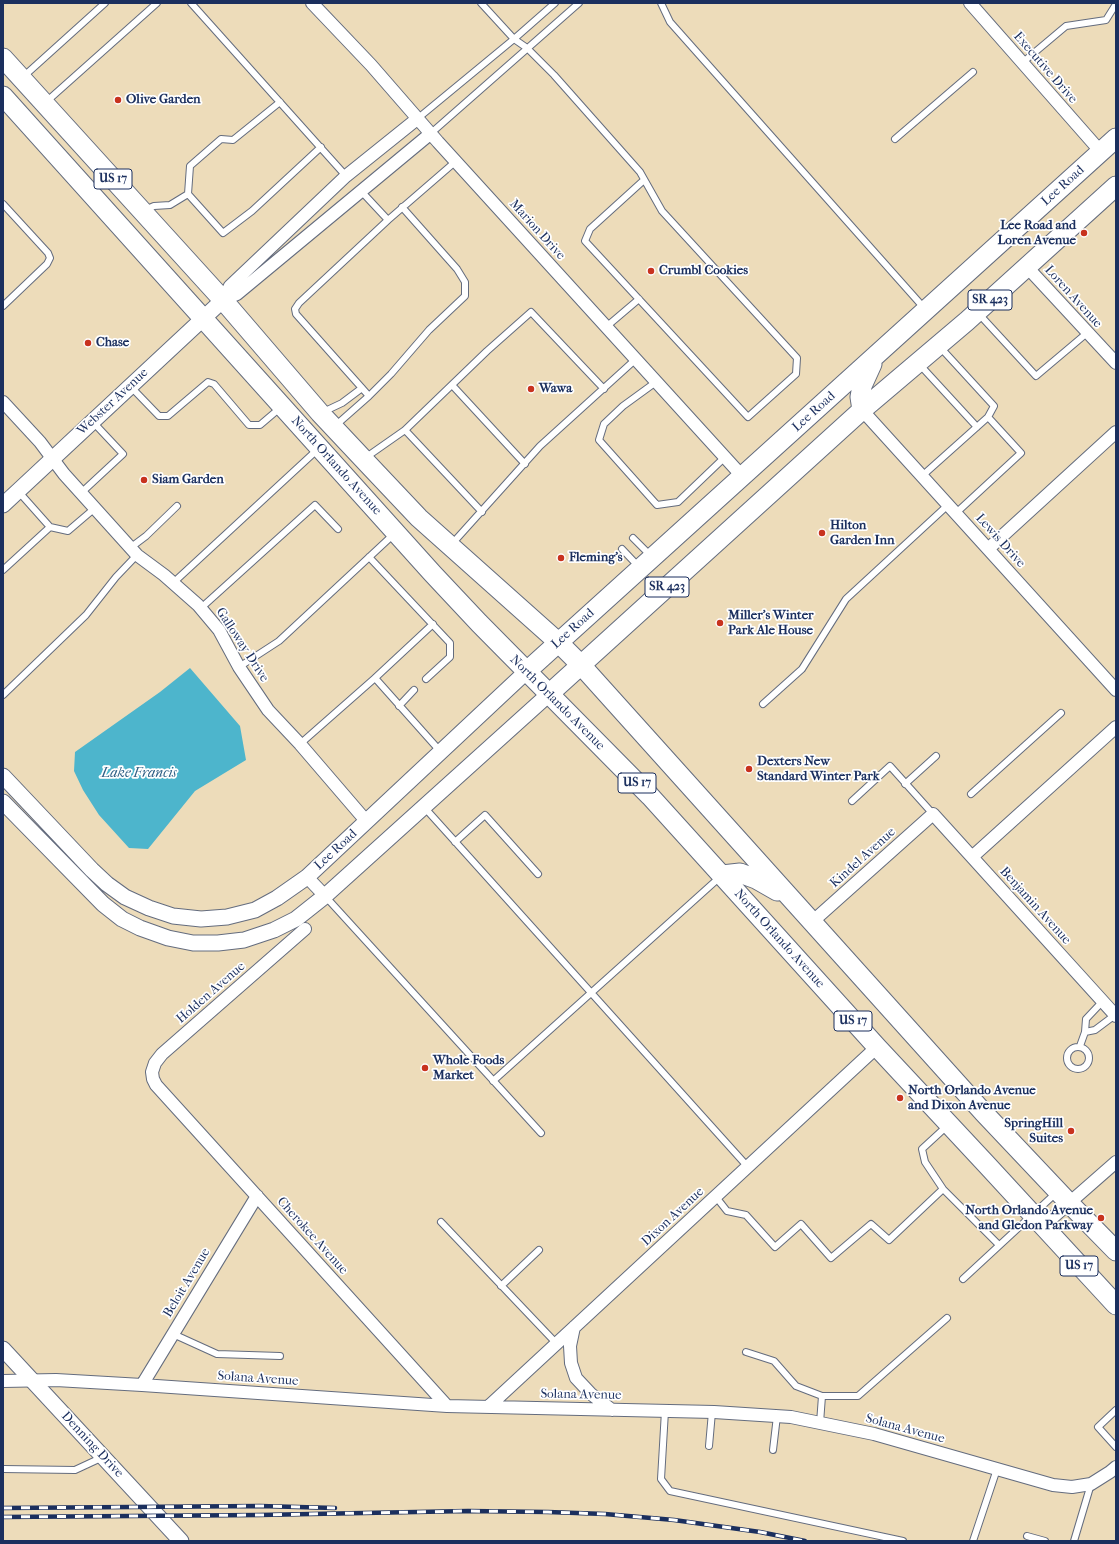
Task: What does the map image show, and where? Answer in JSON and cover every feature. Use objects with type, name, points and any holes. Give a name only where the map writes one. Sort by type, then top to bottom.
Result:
[{"type":"main road","name":"North Orlando Avenue","points":[[3,58],[224,300],[333,427],[419,518],[558,642],[581,665],[983,1112],[1116,1251]]},
{"type":"main road","name":"North Orlando Avenue","points":[[3,96],[433,574],[650,796],[877,1047],[1116,1305]]},
{"type":"main road","name":"Lee Road","points":[[527,671],[1116,138]]},
{"type":"main road","name":"Lee Road","points":[[549,694],[862,410],[977,312],[1116,186]]},
{"type":"main road","points":[[862,410],[860,397],[862,386],[875,357]]},
{"type":"main road","points":[[722,875],[740,873],[756,879],[791,899]]},
{"type":"street","name":"Marion Drive","points":[[312,3],[371,65],[455,162],[742,476]]},
{"type":"street","name":"Executive Drive","points":[[970,3],[1101,152]]},
{"type":"street","points":[[224,300],[230,286],[346,176],[417,119]]},
{"type":"street","points":[[224,300],[237,294],[430,134]]},
{"type":"street","points":[[346,176],[361,191]]},
{"type":"street","name":"Loren Avenue","points":[[1027,267],[1116,363]]},
{"type":"street","name":"Webster Avenue","points":[[3,505],[224,300]]},
{"type":"street","name":"Galloway Drive","points":[[3,402],[40,442],[81,493],[133,552],[174,583],[201,608],[219,630],[239,666],[268,710],[300,744],[367,822]]},
{"type":"street","name":"Lewis Drive","points":[[862,410],[1116,690]]},
{"type":"street","points":[[988,549],[1116,432]]},
{"type":"street","name":"Lee Road","points":[[3,776],[107,884],[125,897],[149,908],[173,916],[201,919],[227,917],[255,910],[277,898],[307,877],[527,671]]},
{"type":"street","name":"Lee Road","points":[[3,802],[102,904],[122,919],[140,928],[168,938],[193,943],[218,943],[244,940],[274,930],[296,918],[325,896],[549,694]]},
{"type":"street","points":[[972,857],[1116,727]]},
{"type":"street","points":[[27,826],[39,814]]},
{"type":"street","name":"Benjamin Avenue","points":[[933,814],[1115,1016]]},
{"type":"street","name":"Kindel Avenue","points":[[812,922],[933,814]]},
{"type":"street","points":[[307,877],[325,896]]},
{"type":"street","name":"Holden Avenue","points":[[156,1086],[152,1072],[162,1054],[305,929]]},
{"type":"street","name":"Dixon Avenue","points":[[488,1407],[877,1047]]},
{"type":"street","name":"Cherokee Avenue","points":[[156,1086],[447,1406]]},
{"type":"street","points":[[1038,1220],[1063,1197],[1116,1162]]},
{"type":"street","name":"Beloit Avenue","points":[[142,1385],[257,1196]]},
{"type":"street","points":[[574,1327],[570,1346],[571,1363],[576,1378],[591,1394],[612,1410]]},
{"type":"street","name":"Denning Drive","points":[[3,1349],[181,1541]]},
{"type":"street","name":"Solana Avenue","points":[[3,1380],[142,1385],[447,1406],[712,1412],[791,1417],[874,1434],[1053,1485],[1072,1487],[1091,1484],[1116,1467]]},
{"type":"lane","points":[[21,78],[105,3]]},
{"type":"lane","points":[[44,104],[156,3]]},
{"type":"lane","points":[[190,3],[346,176]]},
{"type":"lane","points":[[481,3],[514,39],[527,48],[554,75],[640,172],[662,211],[798,358],[796,374],[748,417],[585,240],[590,229],[644,180]]},
{"type":"lane","points":[[417,119],[555,3]]},
{"type":"lane","points":[[430,134],[579,3]]},
{"type":"lane","points":[[661,3],[670,22],[926,310]]},
{"type":"lane","points":[[1022,63],[1066,26],[1106,20],[1116,4]]},
{"type":"lane","points":[[895,139],[973,72]]},
{"type":"lane","points":[[280,102],[233,140],[221,139],[190,166],[188,194],[223,233],[252,211],[321,147]]},
{"type":"lane","points":[[369,396],[296,314],[295,309],[299,303],[402,207],[455,162]]},
{"type":"lane","points":[[361,191],[388,220]]},
{"type":"lane","points":[[143,211],[154,206],[170,205],[188,194]]},
{"type":"lane","points":[[3,204],[48,253],[50,258],[46,264],[3,306]]},
{"type":"lane","points":[[333,427],[369,396],[391,374],[429,330],[465,296],[465,282],[454,266],[402,207]]},
{"type":"lane","points":[[606,327],[639,299]]},
{"type":"lane","points":[[363,459],[405,430],[486,351],[531,312],[604,390]]},
{"type":"lane","points":[[977,312],[1036,376],[1087,333]]},
{"type":"lane","points":[[922,476],[988,417],[994,406],[938,345]]},
{"type":"lane","points":[[450,546],[540,446],[604,390],[636,359]]},
{"type":"lane","points":[[918,362],[977,427]]},
{"type":"lane","points":[[130,386],[159,416],[168,416],[208,382],[214,384],[249,425],[260,425],[282,405]]},
{"type":"lane","points":[[656,382],[623,406],[604,424],[599,440],[657,505],[678,502],[725,457]]},
{"type":"lane","points":[[452,385],[525,464]]},
{"type":"lane","points":[[320,413],[337,406],[362,388]]},
{"type":"lane","points":[[763,704],[802,669],[846,599],[952,509],[1021,454],[988,417]]},
{"type":"lane","points":[[81,493],[123,454],[92,421]]},
{"type":"lane","points":[[405,430],[482,512]]},
{"type":"lane","points":[[174,583],[320,448]]},
{"type":"lane","points":[[18,490],[50,526],[68,531],[95,508]]},
{"type":"lane","points":[[201,608],[315,505],[338,529]]},
{"type":"lane","points":[[3,695],[86,615],[146,536],[177,506]]},
{"type":"lane","points":[[3,570],[50,526]]},
{"type":"lane","points":[[239,666],[279,641],[396,532]]},
{"type":"lane","points":[[634,538],[646,562]]},
{"type":"lane","points":[[622,549],[646,562]]},
{"type":"lane","points":[[368,557],[450,643],[450,657],[426,679]]},
{"type":"lane","points":[[300,744],[375,678],[433,624]]},
{"type":"lane","points":[[375,678],[442,752]]},
{"type":"lane","points":[[399,706],[414,690]]},
{"type":"lane","points":[[972,794],[1061,713]]},
{"type":"lane","points":[[905,784],[936,756]]},
{"type":"lane","points":[[852,801],[890,766],[933,814]]},
{"type":"lane","points":[[424,807],[748,1166]]},
{"type":"lane","points":[[455,842],[485,815],[538,874]]},
{"type":"lane","points":[[493,1081],[722,875]]},
{"type":"lane","points":[[325,896],[541,1133]]},
{"type":"lane","points":[[1080,1046],[1085,1032],[1086,1019],[1102,1002]]},
{"type":"lane","points":[[1085,1032],[1095,1030],[1115,1016]]},
{"type":"lane","points":[[949,1124],[922,1149],[925,1162],[943,1189],[999,1246]]},
{"type":"lane","points":[[716,1197],[727,1210],[746,1215],[775,1247],[801,1224],[832,1258],[871,1224],[889,1240],[943,1189]]},
{"type":"lane","points":[[963,1279],[999,1246],[1038,1220]]},
{"type":"lane","points":[[441,1222],[556,1344]]},
{"type":"lane","points":[[501,1286],[539,1250]]},
{"type":"lane","points":[[746,1352],[774,1361],[796,1386],[822,1396],[858,1396],[947,1318]]},
{"type":"lane","points":[[173,1334],[217,1354],[280,1356]]},
{"type":"lane","points":[[820,1423],[822,1396]]},
{"type":"lane","points":[[1116,1410],[1098,1427],[1116,1447]]},
{"type":"lane","points":[[666,1411],[661,1479],[670,1491],[903,1541]]},
{"type":"lane","points":[[709,1446],[712,1412]]},
{"type":"lane","points":[[774,1450],[777,1416]]},
{"type":"lane","points":[[3,1469],[75,1470],[103,1457]]},
{"type":"lane","points":[[973,1541],[997,1469]]},
{"type":"lane","points":[[1074,1541],[1091,1484]]},
{"type":"lane","points":[[1026,1536],[1045,1541]]},
{"type":"water","name":"Lake Francis","points":[[190,668],[240,726],[246,760],[195,791],[148,849],[129,848],[99,815],[83,790],[74,771],[75,752],[160,692]]},
{"type":"railway","points":[[3,1508],[260,1506],[335,1508]]},
{"type":"railway","points":[[3,1517],[259,1515],[468,1511],[548,1512],[605,1514],[674,1520],[760,1532],[805,1541]]},
{"type":"place","name":"Olive Garden","points":[[118,100]]},
{"type":"place","name":"Lee Road and Loren Avenue","points":[[1084,233]]},
{"type":"place","name":"Crumbl Cookies","points":[[651,271]]},
{"type":"place","name":"Chase","points":[[88,343]]},
{"type":"place","name":"Wawa","points":[[531,389]]},
{"type":"place","name":"Siam Garden","points":[[144,480]]},
{"type":"place","name":"Hilton Garden Inn","points":[[822,533]]},
{"type":"place","name":"Fleming's","points":[[561,558]]},
{"type":"place","name":"Miller’s Winter Park Ale House","points":[[720,623]]},
{"type":"place","name":"Dexters New Standard Winter Park","points":[[749,769]]},
{"type":"place","name":"Whole Foods Market","points":[[425,1068]]},
{"type":"place","name":"North Orlando Avenue and Dixon Avenue","points":[[900,1098]]},
{"type":"place","name":"SpringHill Suites","points":[[1071,1131]]},
{"type":"place","name":"North Orlando Avenue and Gledon Parkway","points":[[1101,1218]]}]
